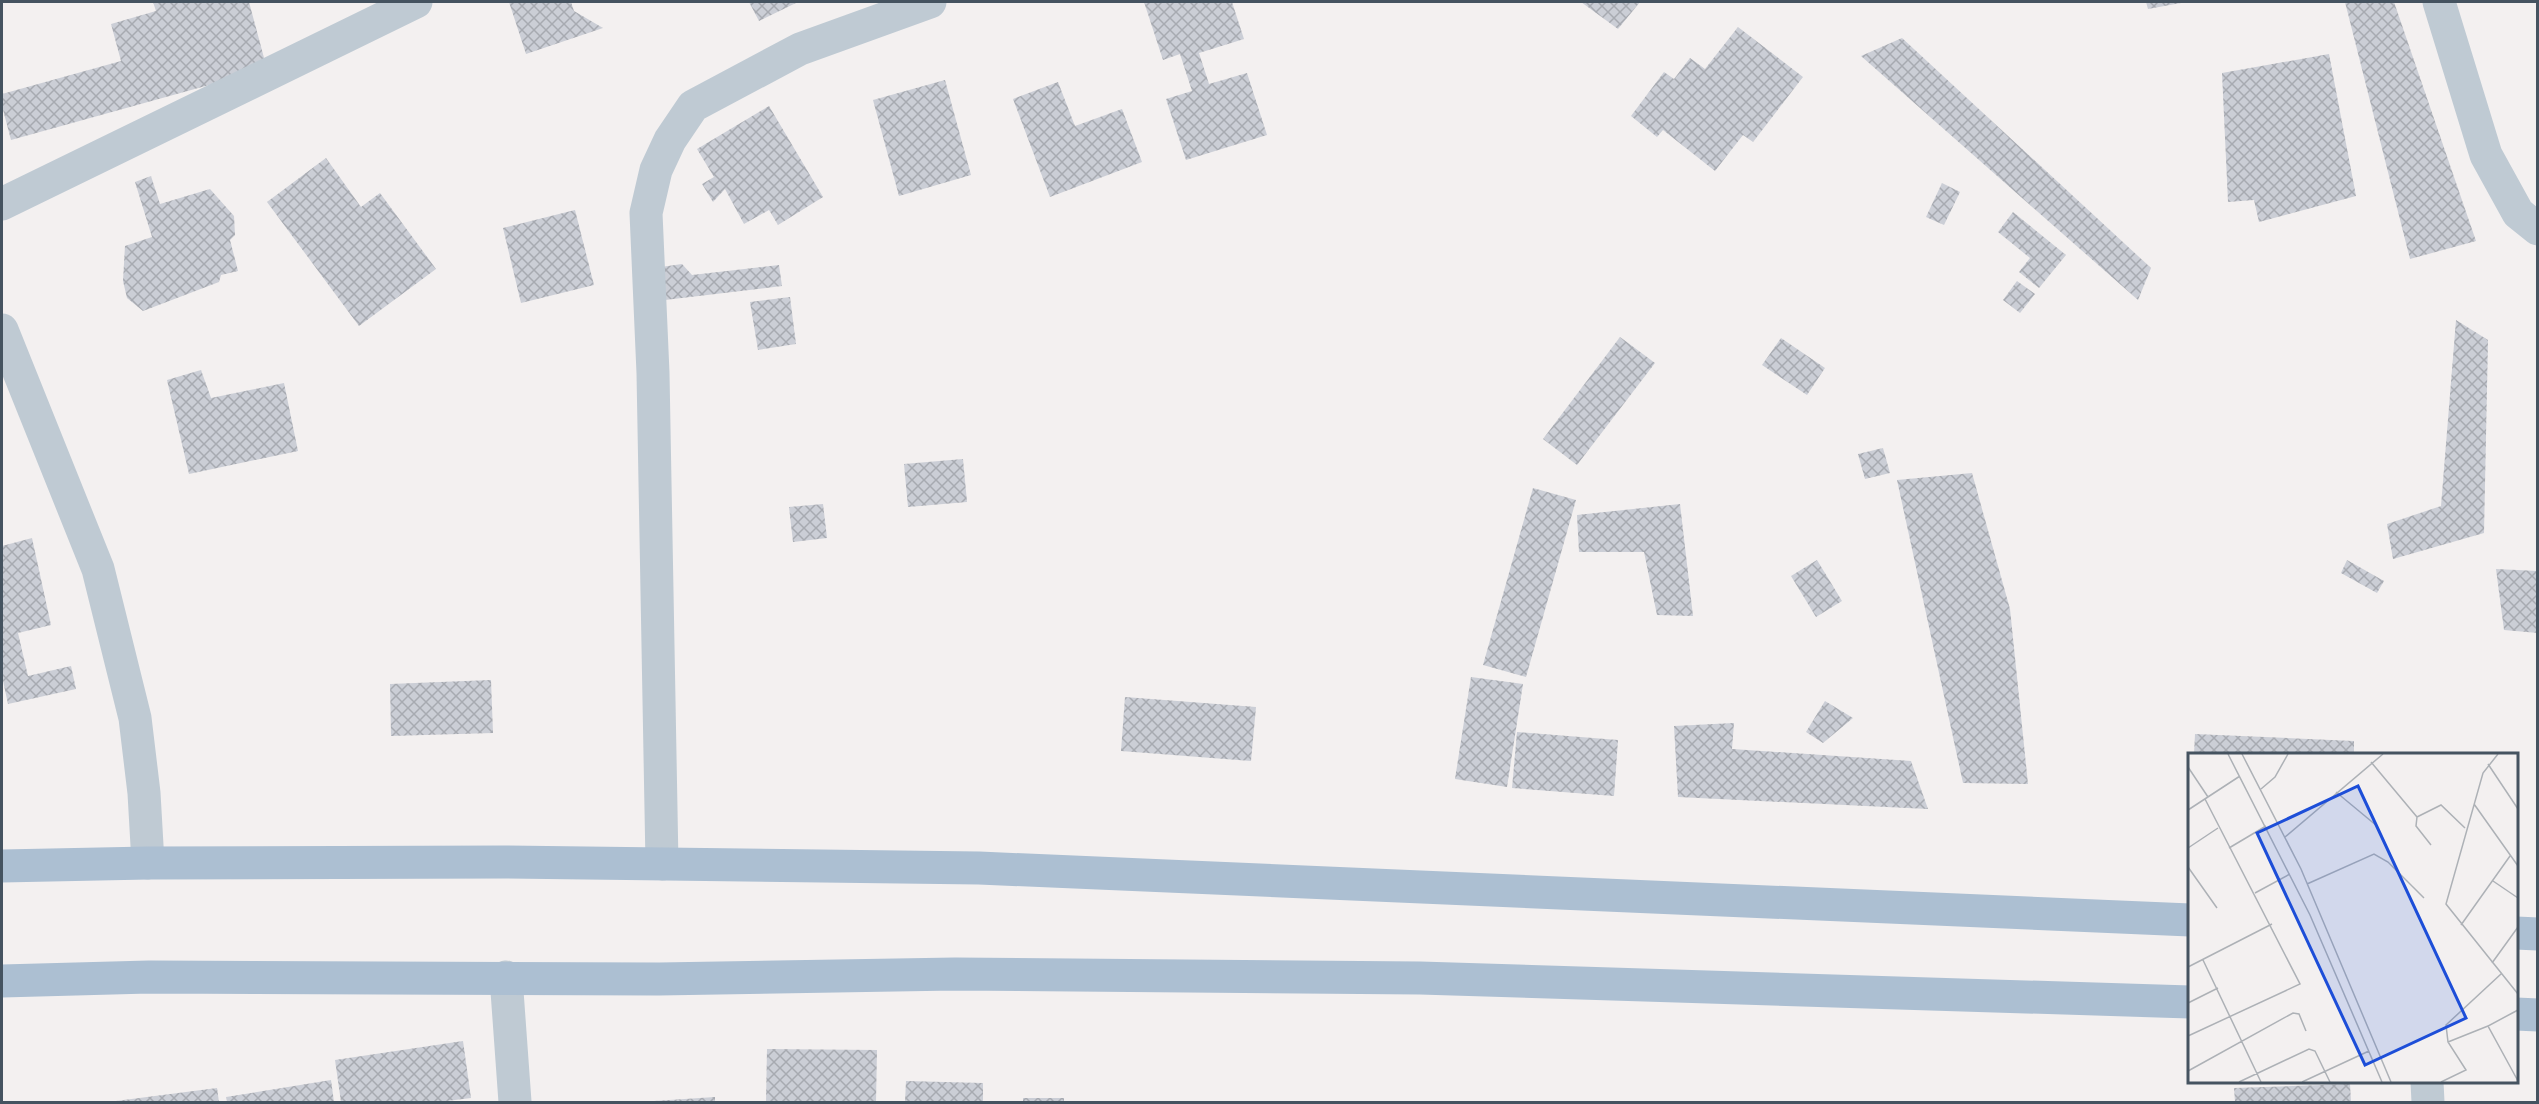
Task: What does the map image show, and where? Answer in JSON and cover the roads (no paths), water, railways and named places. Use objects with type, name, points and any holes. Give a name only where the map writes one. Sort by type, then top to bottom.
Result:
[{"type":"main road","points":[[2,867],[148,863],[662,864],[979,868],[2188,920]]},
{"type":"main road","points":[[2518,933],[2538,934]]},
{"type":"main road","points":[[2,981],[161,977],[506,976],[659,979],[955,974],[1420,978],[2188,1002]]},
{"type":"main road","points":[[2518,1014],[2538,1015]]},
{"type":"street","points":[[2,204],[416,2]]},
{"type":"street","points":[[662,864],[653,373],[646,213],[656,170],[670,140],[693,106],[800,49],[930,2]]},
{"type":"street","points":[[2439,2],[2486,154],[2518,213],[2538,229]]},
{"type":"street","points":[[2,330],[98,569],[135,718],[144,793],[148,863]]},
{"type":"street","points":[[506,976],[515,1102]]},
{"type":"street","points":[[2427,1083],[2428,1102]]}]
